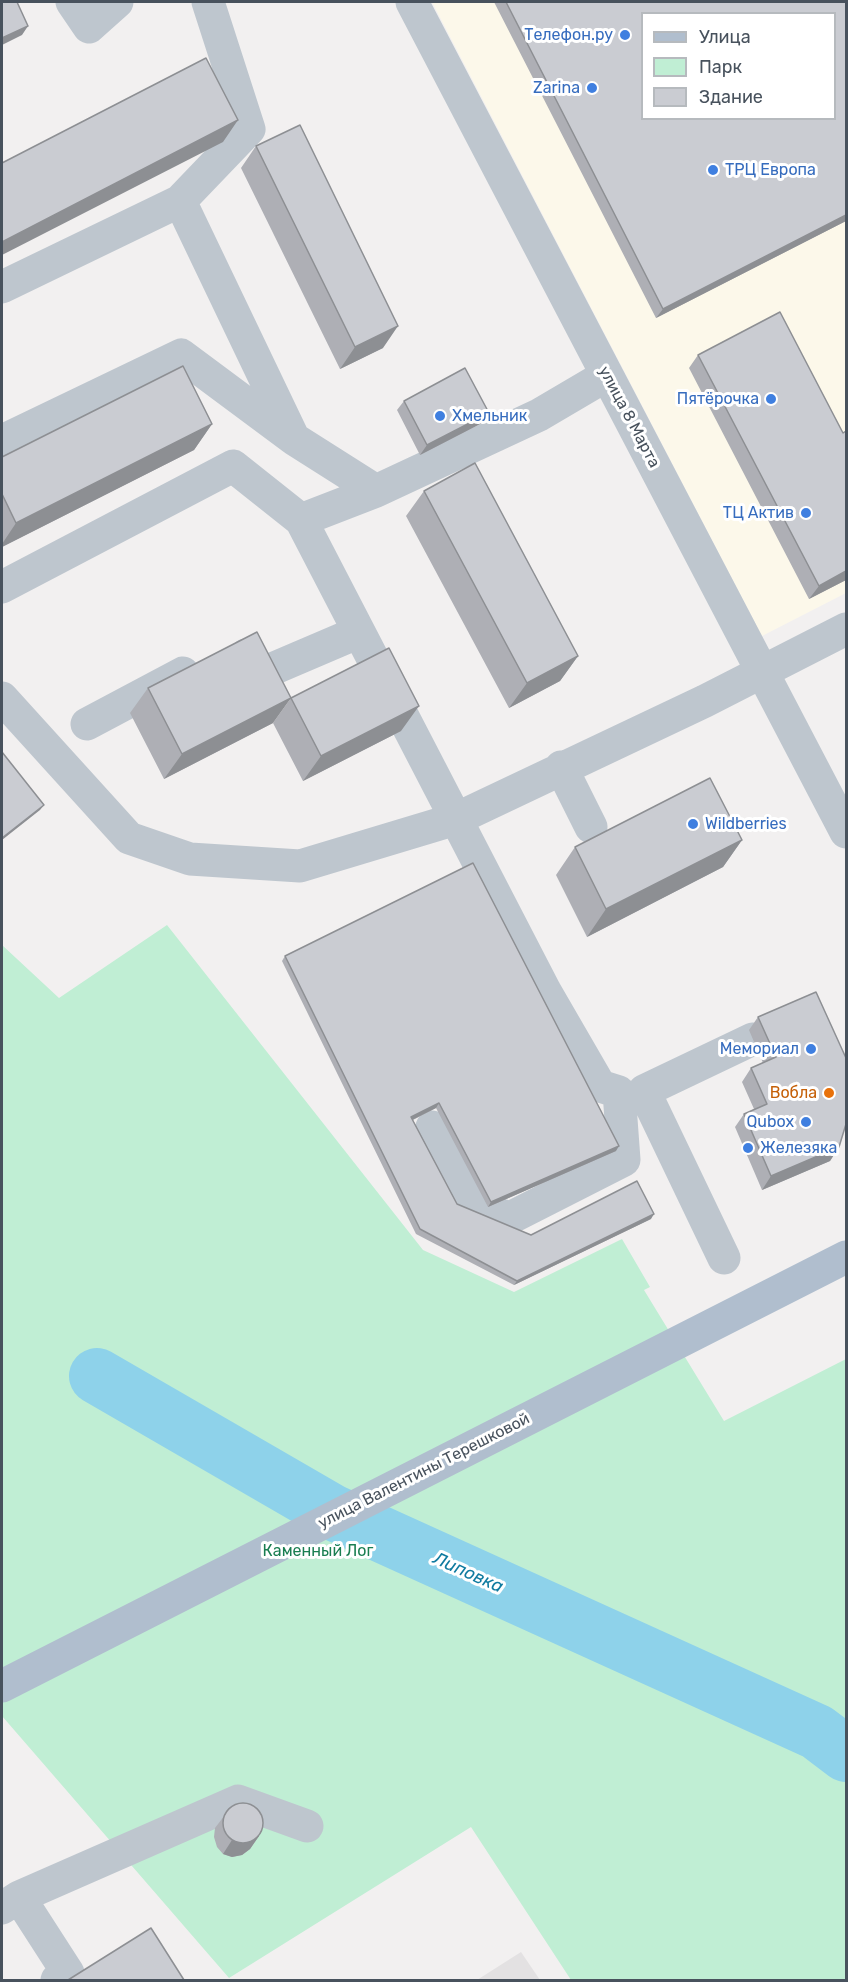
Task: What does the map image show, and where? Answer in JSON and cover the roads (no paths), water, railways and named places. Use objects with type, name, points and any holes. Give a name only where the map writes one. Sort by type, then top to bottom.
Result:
[{"type":"main road","name":"улица Валентины Терешковой","points":[[2,1686],[846,1257]]},
{"type":"street","points":[[72,2],[89,27],[117,2]]},
{"type":"street","points":[[2,287],[180,201],[249,129],[208,2]]},
{"type":"street","name":"улица 8 Марта","points":[[412,2],[846,832]]},
{"type":"street","points":[[180,201],[294,439]]},
{"type":"street","points":[[2,441],[181,355],[294,439],[376,491]]},
{"type":"street","points":[[301,520],[376,491],[539,415],[608,375]]},
{"type":"street","points":[[2,587],[233,466],[301,520],[545,992],[600,1086],[619,1092],[624,1160],[510,1218],[473,1206],[432,1127]]},
{"type":"street","points":[[2,698],[129,838],[190,859],[300,866],[456,819],[763,672],[846,629]]},
{"type":"street","points":[[87,724],[240,642],[256,676],[359,632]]},
{"type":"street","points":[[561,767],[591,827]]},
{"type":"street","points":[[724,1258],[644,1091],[753,1039]]},
{"type":"street","points":[[57,1980],[68,1973],[10,1903],[238,1801],[307,1826]]},
{"type":"waterway","name":"Липовка","points":[[97,1376],[332,1512],[817,1732],[846,1754]]},
{"type":"place","name":"Телефон.ру","points":[[625,35]]},
{"type":"place","name":"Zarina","points":[[592,88]]},
{"type":"place","name":"ТРЦ Европа","points":[[713,170]]},
{"type":"place","name":"Пятёрочка","points":[[771,399]]},
{"type":"place","name":"Хмельник","points":[[440,416]]},
{"type":"place","name":"ТЦ Актив","points":[[806,513]]},
{"type":"place","name":"Wildberries","points":[[693,824]]},
{"type":"place","name":"Мемориал","points":[[811,1049]]},
{"type":"place","name":"Вобла","points":[[829,1093]]},
{"type":"place","name":"Qubox","points":[[806,1122]]},
{"type":"place","name":"Железяка","points":[[748,1148]]},
{"type":"park label","name":"Каменный Лог","points":[[318,1551]]}]
